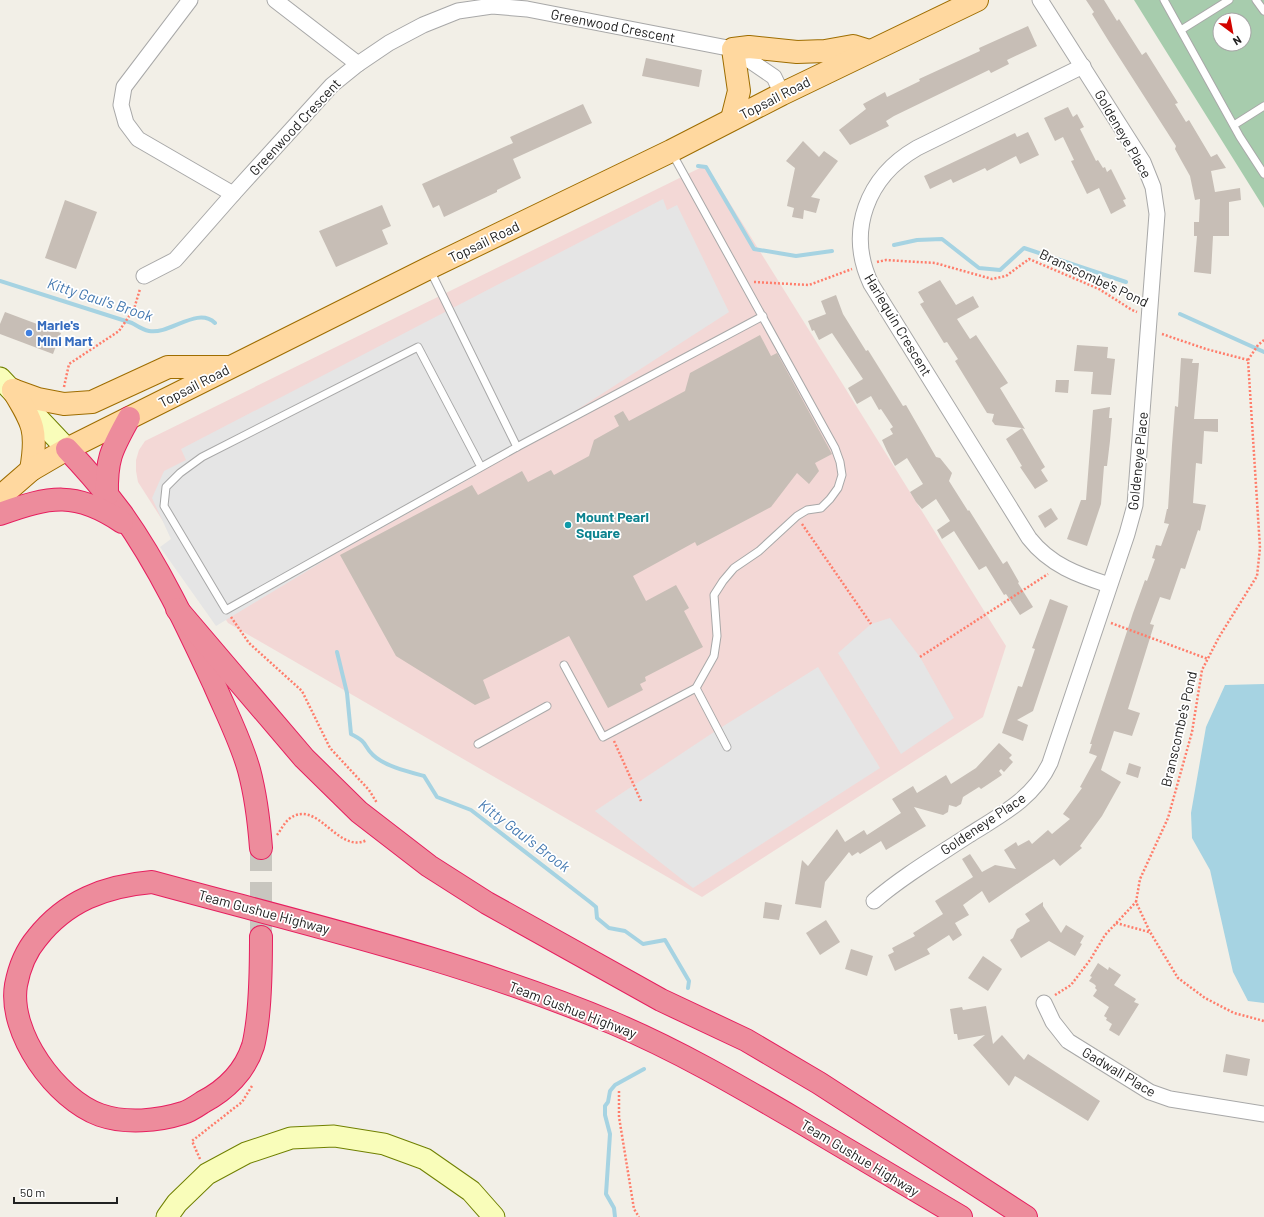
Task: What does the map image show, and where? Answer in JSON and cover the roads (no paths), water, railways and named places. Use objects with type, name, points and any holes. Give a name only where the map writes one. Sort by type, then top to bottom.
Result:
[{"type":"highway","points":[[107,495],[106,473],[111,450],[129,418]]},
{"type":"highway","points":[[67,449],[107,495],[131,528],[194,641],[234,730],[249,770],[258,813],[268,843]]},
{"type":"highway","points":[[0,514],[33,502],[54,498],[83,501],[104,510],[131,528]]},
{"type":"highway","points":[[177,609],[304,758],[354,808],[388,836],[429,866],[487,903],[661,1000],[746,1040],[819,1083],[1026,1217]]},
{"type":"highway","name":"Team Gushue Highway","points":[[261,937],[260,999],[253,1046],[241,1072],[216,1095],[185,1113],[157,1119],[126,1120],[100,1115],[66,1095],[52,1081],[28,1045],[19,1020],[16,1001],[16,986],[23,962],[34,942],[50,922],[70,906],[94,894],[118,887],[152,882],[381,944],[543,996],[598,1018],[678,1053],[775,1107],[961,1217]]},
{"type":"main road","name":"Topsail Road","points":[[0,497],[31,470],[67,449],[429,268],[671,151],[782,94],[976,0]]},
{"type":"main road","points":[[732,119],[739,91],[733,49],[749,47],[797,52],[825,51],[853,46],[869,51]]},
{"type":"main road","points":[[6,384],[38,399],[64,404],[92,402],[168,367],[233,367]]},
{"type":"main road","points":[[6,384],[31,419],[35,437],[31,470]]},
{"type":"street","points":[[190,0],[124,87],[121,105],[126,123],[138,139],[232,194]]},
{"type":"street","points":[[275,0],[358,64]]},
{"type":"street","name":"Goldeneye Place","points":[[874,901],[912,872],[1016,804],[1040,780],[1050,763],[1127,534],[1135,505],[1157,214],[1153,187],[1143,162],[1040,0]]},
{"type":"street","name":"Greenwood Crescent","points":[[144,276],[175,260],[232,194],[332,85],[358,64],[390,43],[423,25],[458,11],[492,6],[527,9],[733,49],[774,77],[782,94]]},
{"type":"street","name":"Harlequin Crescent","points":[[1083,66],[917,148],[901,158],[885,173],[872,192],[863,214],[861,238],[864,265],[871,284],[1029,538],[1043,553],[1058,565],[1078,575],[1109,585]]},
{"type":"street","points":[[6,384],[67,449]]},
{"type":"street","name":"Gadwall Place","points":[[1044,1003],[1053,1022],[1068,1041],[1150,1092],[1170,1099],[1264,1114]]},
{"type":"street","points":[[167,1217],[177,1203],[207,1174],[246,1153],[290,1138],[334,1136],[384,1144],[426,1159],[471,1190],[494,1217]]},
{"type":"lane","points":[[1164,0],[1234,126],[1264,174]]},
{"type":"lane","points":[[1181,30],[1229,0]]},
{"type":"lane","points":[[1256,0],[1264,12]]},
{"type":"lane","points":[[1234,126],[1264,106]]},
{"type":"lane","points":[[564,665],[602,737],[696,688],[714,656],[717,636],[714,595],[723,581],[734,568],[759,551],[797,516],[807,510],[821,508],[838,488],[842,475],[838,455],[671,151]]},
{"type":"lane","points":[[429,268],[517,447]]},
{"type":"lane","points":[[481,467],[418,347],[202,457],[180,473],[166,487],[164,506],[226,610],[517,447],[762,316]]},
{"type":"lane","points":[[696,688],[727,747]]},
{"type":"lane","points":[[478,744],[547,706]]},
{"type":"water","points":[[1264,684],[1264,1003],[1248,1001],[1233,972],[1210,870],[1192,838],[1191,813],[1206,727],[1225,685]]},
{"type":"waterway","points":[[698,166],[706,167],[754,249],[796,256],[832,251]]},
{"type":"waterway","points":[[894,245],[917,240],[942,239],[979,268],[1000,270],[1024,248],[1126,282]]},
{"type":"waterway","name":"Kitty Gaul's Brook","points":[[0,281],[132,323],[149,331],[166,329],[192,319],[200,318],[208,319],[215,323]]},
{"type":"waterway","points":[[1180,314],[1264,352]]},
{"type":"waterway","name":"Kitty Gaul's Brook","points":[[337,652],[347,693],[351,734],[363,742],[378,759],[397,768],[424,776],[437,797],[471,810],[596,907],[597,918],[609,928],[625,931],[643,944],[665,940],[689,981],[688,988]]},
{"type":"waterway","name":"Kitty Gaul's Brook","points":[[615,1217],[614,1208],[606,1194],[610,1134],[605,1115],[605,1106],[608,1102],[610,1091],[615,1085],[644,1069]]},
{"type":"tunnel","points":[[261,848],[261,937]]},
{"type":"place","name":"Marie's Mini Mart","points":[[29,333]]},
{"type":"place","name":"Mount Pearl Square","points":[[568,525]]}]
